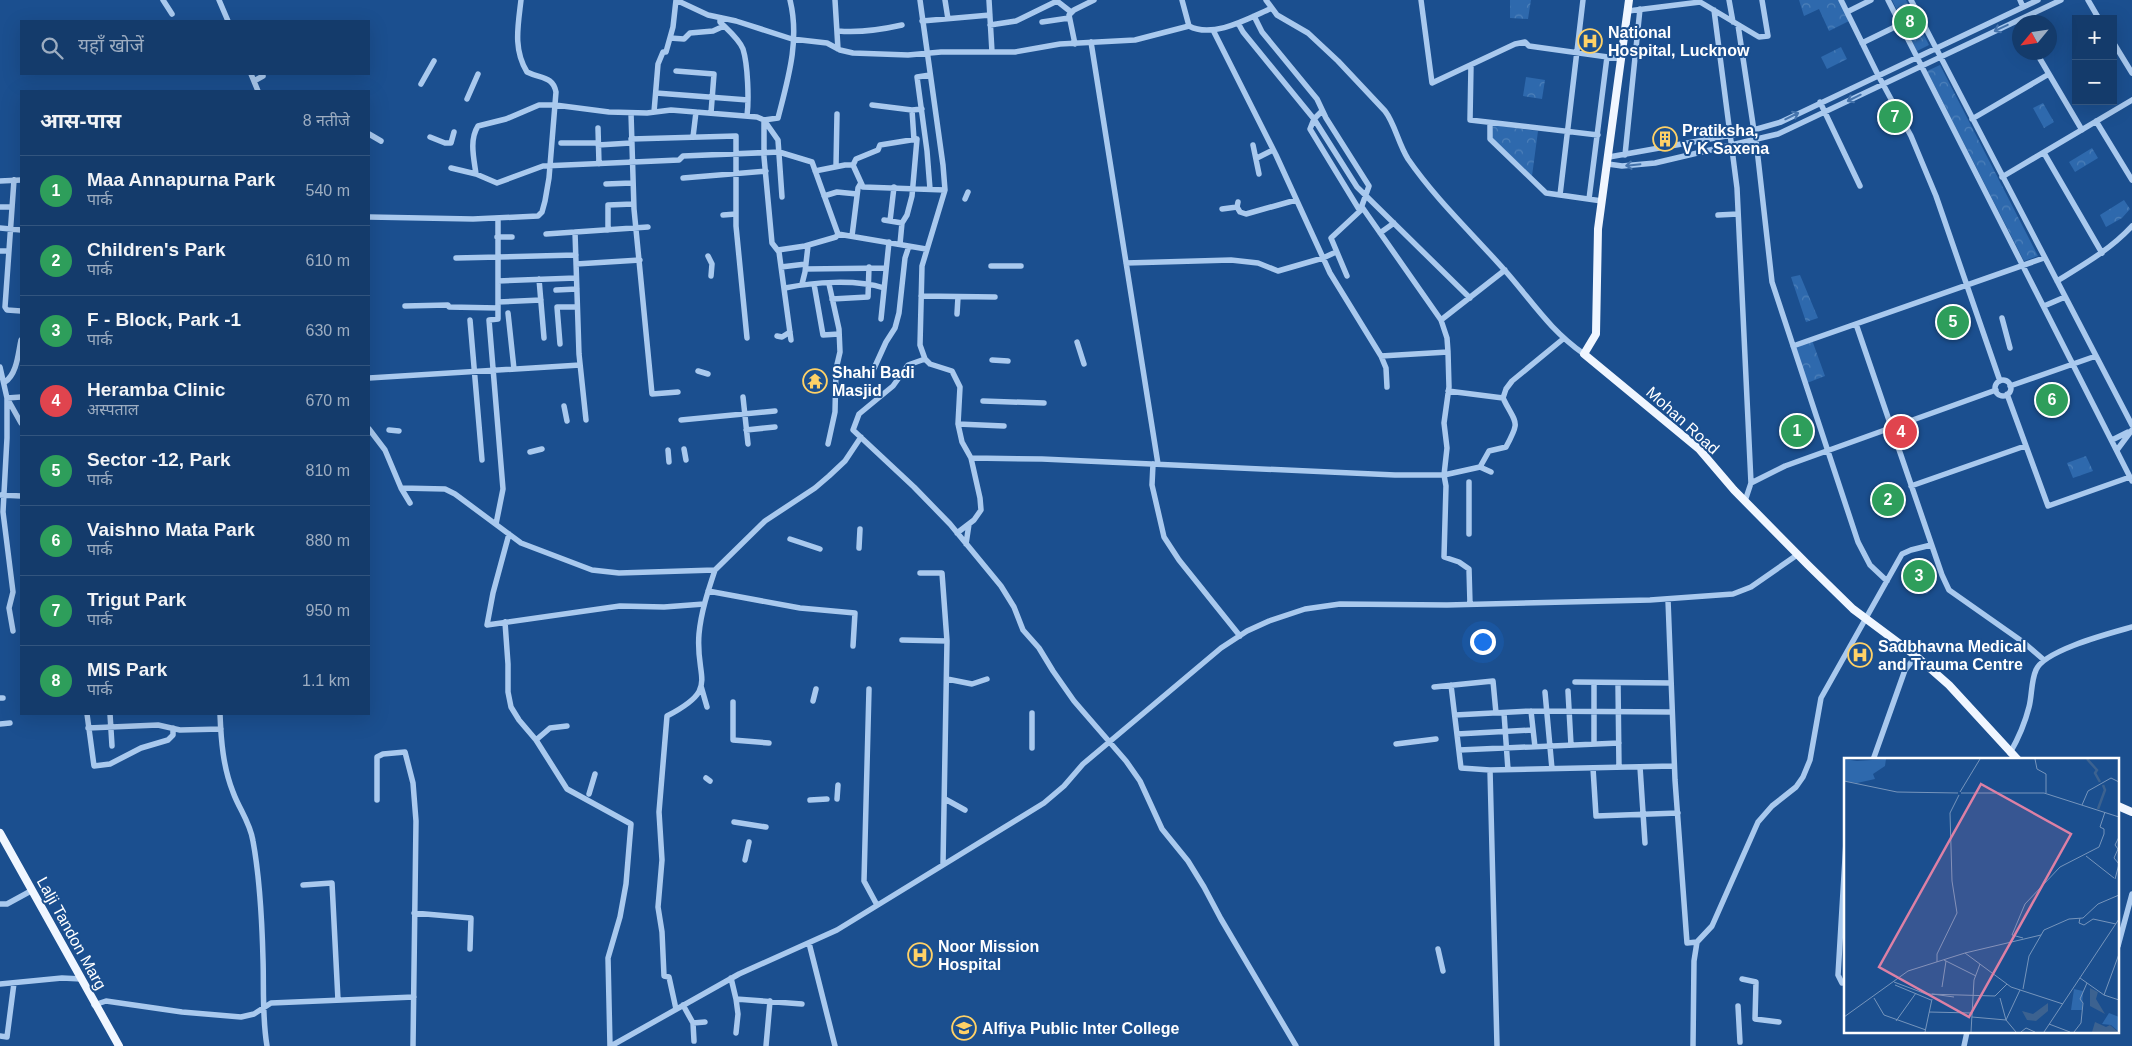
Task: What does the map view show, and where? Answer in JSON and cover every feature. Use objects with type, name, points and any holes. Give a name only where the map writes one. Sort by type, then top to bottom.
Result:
[{"type":"main road","points":[[1584,354],[1596,334],[1598,229],[1629,0]]},
{"type":"main road","name":"Mohan Road","points":[[1584,354],[1699,449],[1744,502],[1797,555],[1853,609],[1916,656],[1949,685],[2015,758]]},
{"type":"main road","points":[[2120,807],[2132,812]]},
{"type":"main road","name":"Lalji Tandon Marg","points":[[0,833],[29,892],[79,978]]},
{"type":"main road","name":"Lalji Tandon Marg","points":[[0,840],[12,857],[116,1046]]},
{"type":"main road","name":"Lalji Tandon Marg","points":[[94,1005],[120,1046]]},
{"type":"street","points":[[163,0],[172,14]]},
{"type":"street","points":[[219,0],[228,20]]},
{"type":"street","points":[[370,217],[498,218],[538,216],[542,212],[545,201],[556,92],[555,84],[550,79],[528,72],[523,65],[518,48],[517,32],[521,0]]},
{"type":"street","points":[[476,174],[473,148],[474,132],[478,126],[506,119],[539,105],[555,105],[609,112],[631,113],[671,110],[747,116],[764,120],[778,118],[792,62],[794,16],[790,0]]},
{"type":"street","points":[[835,0],[838,49]]},
{"type":"street","points":[[920,0],[945,190],[922,266],[920,345],[925,359],[930,364],[952,371],[956,376],[960,387],[958,424],[962,442],[970,458],[980,498],[981,510],[974,520],[957,533]]},
{"type":"street","points":[[945,0],[948,19]]},
{"type":"street","points":[[989,0],[992,52]]},
{"type":"street","points":[[1042,22],[1070,15],[1094,0]]},
{"type":"street","points":[[1182,0],[1189,26]]},
{"type":"street","points":[[1266,0],[1277,15],[1308,33],[1338,61],[1385,111],[1390,118],[1397,140],[1427,185],[1505,270],[1547,323],[1563,339],[1584,354]]},
{"type":"street","points":[[1421,0],[1432,84],[1515,44],[1525,42],[1529,46],[1622,60]]},
{"type":"street","points":[[1560,195],[1583,0]]},
{"type":"street","points":[[1730,0],[1736,23],[1754,131]]},
{"type":"street","points":[[1628,11],[1700,2],[1759,37],[1768,36],[1762,0]]},
{"type":"street","points":[[1841,0],[1914,142],[1936,196],[2000,381]]},
{"type":"street","points":[[1847,12],[1871,0]]},
{"type":"street","points":[[1888,0],[2131,479],[2048,506],[2007,394]]},
{"type":"street","points":[[1911,0],[2132,425]]},
{"type":"street","points":[[2020,0],[2023,7]]},
{"type":"street","points":[[1608,160],[1625,155],[1754,131],[1781,122],[2038,0]]},
{"type":"street","points":[[2032,15],[2061,0]]},
{"type":"street","points":[[2088,0],[2097,15]]},
{"type":"street","points":[[654,112],[658,64],[663,52],[666,52],[681,1],[708,15],[794,39],[827,44],[838,49],[862,53],[908,55],[1015,52],[1091,42],[1135,40],[1189,26],[1196,30],[1213,30],[1272,8]]},
{"type":"street","points":[[990,25],[1016,21],[1057,1],[1070,15],[1075,44]]},
{"type":"street","points":[[1625,155],[1640,9]]},
{"type":"street","points":[[1714,10],[1738,214],[1751,483],[1744,502]]},
{"type":"street","points":[[922,21],[990,15]]},
{"type":"street","points":[[1254,16],[1262,32],[1317,99],[1322,111],[1369,186],[1361,209],[1331,238],[1347,276]]},
{"type":"street","points":[[720,18],[720,22],[743,50],[748,100],[747,116]]},
{"type":"street","points":[[1238,22],[1243,32],[1314,119],[1358,187],[1470,298]]},
{"type":"street","points":[[1862,43],[1900,24]]},
{"type":"street","points":[[838,31],[879,30],[902,25]]},
{"type":"street","points":[[1608,160],[1622,166],[1665,160],[1778,134],[2012,25]]},
{"type":"street","points":[[670,38],[684,39],[690,33],[713,31],[724,26]]},
{"type":"street","points":[[1213,30],[1273,150],[1330,273],[1381,356],[1386,368],[1387,387]]},
{"type":"street","points":[[1091,42],[1155,464],[1152,485],[1164,537],[1179,560],[1240,636]]},
{"type":"street","points":[[2117,49],[2132,73]]},
{"type":"street","points":[[1589,199],[1607,57]]},
{"type":"street","points":[[421,84],[434,60]]},
{"type":"street","points":[[2041,60],[2082,130]]},
{"type":"street","points":[[1471,65],[1470,120],[1598,135]]},
{"type":"street","points":[[676,71],[714,74],[711,113]]},
{"type":"street","points":[[467,99],[478,74]]},
{"type":"street","points":[[1972,119],[2049,74]]},
{"type":"street","points":[[251,75],[258,90]]},
{"type":"street","points":[[930,75],[917,77],[930,189]]},
{"type":"street","points":[[254,81],[262,76]]},
{"type":"street","points":[[656,93],[748,100]]},
{"type":"street","points":[[2002,177],[2132,100]]},
{"type":"street","points":[[1820,102],[1860,186]]},
{"type":"street","points":[[872,105],[912,110],[922,109]]},
{"type":"street","points":[[900,244],[902,224],[907,215],[912,188],[917,140],[914,140],[912,110]]},
{"type":"street","points":[[1322,111],[1309,127],[1311,131],[1361,209],[1441,320],[1447,338],[1448,391],[1444,423],[1447,448],[1444,475],[1446,486],[1444,557],[1459,562],[1468,569],[1470,604]]},
{"type":"street","points":[[694,137],[696,112]]},
{"type":"street","points":[[631,113],[633,204],[652,394],[678,392]]},
{"type":"street","points":[[836,166],[837,114]]},
{"type":"street","points":[[764,120],[764,151],[772,243],[778,250],[782,267],[791,340]]},
{"type":"street","points":[[764,120],[778,140],[782,197]]},
{"type":"street","points":[[2096,121],[2132,180]]},
{"type":"street","points":[[1490,123],[1490,139],[1546,193],[1602,201]]},
{"type":"street","points":[[598,128],[599,164]]},
{"type":"street","points":[[430,137],[445,143],[452,143],[454,132]]},
{"type":"street","points":[[370,135],[381,141]]},
{"type":"street","points":[[560,143],[598,144],[736,136],[736,214],[747,338]]},
{"type":"street","points":[[853,165],[856,159],[878,150],[880,145],[914,140]]},
{"type":"street","points":[[1756,140],[1772,282],[1858,542],[1870,565],[1887,581]]},
{"type":"street","points":[[1253,145],[1259,174]]},
{"type":"street","points":[[1663,148],[1665,160]]},
{"type":"street","points":[[1257,158],[1273,150]]},
{"type":"street","points":[[451,168],[476,174],[497,183],[543,166],[679,160],[683,156],[736,152],[779,152],[812,162],[838,234]]},
{"type":"street","points":[[2044,153],[2102,252]]},
{"type":"street","points":[[853,165],[863,187],[945,190]]},
{"type":"street","points":[[815,171],[836,166],[853,165]]},
{"type":"street","points":[[683,178],[766,172]]},
{"type":"street","points":[[14,180],[9,251],[3,295],[6,309],[20,311]]},
{"type":"street","points":[[0,181],[20,180]]},
{"type":"street","points":[[606,184],[632,182]]},
{"type":"street","points":[[852,236],[858,188],[861,183]]},
{"type":"street","points":[[894,187],[887,221],[902,224]]},
{"type":"street","points":[[824,196],[837,192],[857,194]]},
{"type":"street","points":[[965,199],[968,192]]},
{"type":"street","points":[[1222,209],[1238,204],[1243,214],[1246,214],[1296,200]]},
{"type":"street","points":[[608,230],[608,205],[633,204]]},
{"type":"street","points":[[0,207],[12,206]]},
{"type":"street","points":[[723,215],[736,214]]},
{"type":"street","points":[[1718,216],[1738,214]]},
{"type":"street","points":[[496,524],[503,489],[489,320],[498,318],[498,218]]},
{"type":"street","points":[[1380,233],[1394,223]]},
{"type":"street","points":[[2057,281],[2102,252],[2122,237],[2132,226]]},
{"type":"street","points":[[546,234],[648,227]]},
{"type":"street","points":[[0,228],[20,230]]},
{"type":"street","points":[[575,232],[580,366],[586,420]]},
{"type":"street","points":[[778,250],[808,246],[836,237],[838,234],[926,249]]},
{"type":"street","points":[[497,236],[512,237]]},
{"type":"street","points":[[881,319],[889,242]]},
{"type":"street","points":[[802,284],[808,246]]},
{"type":"street","points":[[871,376],[886,342],[895,328],[899,313],[905,258],[909,246]]},
{"type":"street","points":[[0,251],[9,251]]},
{"type":"street","points":[[1126,263],[1231,260],[1258,263],[1278,271],[1323,258],[1336,252]]},
{"type":"street","points":[[456,258],[576,255]]},
{"type":"street","points":[[708,256],[712,264],[711,276]]},
{"type":"street","points":[[1793,346],[2044,258]]},
{"type":"street","points":[[576,264],[640,260]]},
{"type":"street","points":[[991,266],[1021,266]]},
{"type":"street","points":[[782,267],[886,268]]},
{"type":"street","points":[[832,299],[868,297],[869,267]]},
{"type":"street","points":[[1441,320],[1505,270]]},
{"type":"street","points":[[498,281],[576,278]]},
{"type":"street","points":[[539,279],[544,338]]},
{"type":"street","points":[[785,288],[802,284],[868,283],[884,288]]},
{"type":"street","points":[[814,284],[823,335],[839,334]]},
{"type":"street","points":[[828,444],[835,412],[836,369],[840,352],[839,334],[829,284]]},
{"type":"street","points":[[556,290],[577,289]]},
{"type":"street","points":[[921,296],[995,297]]},
{"type":"street","points":[[957,314],[958,297]]},
{"type":"street","points":[[2044,306],[2065,297]]},
{"type":"street","points":[[405,306],[498,305],[541,300]]},
{"type":"street","points":[[560,344],[557,307],[577,307]]},
{"type":"street","points":[[508,313],[514,369]]},
{"type":"street","points":[[2002,318],[2010,348]]},
{"type":"street","points":[[470,320],[482,460]]},
{"type":"street","points":[[1856,324],[1931,545],[1949,590],[2023,642],[2044,660]]},
{"type":"street","points":[[777,336],[790,332]]},
{"type":"street","points":[[1480,467],[1489,451],[1506,447],[1516,428],[1516,422],[1503,398],[1506,389],[1512,381],[1563,339]]},
{"type":"street","points":[[1077,342],[1084,364]]},
{"type":"street","points":[[5,382],[10,378],[16,365],[20,345]]},
{"type":"street","points":[[1381,356],[1448,352]]},
{"type":"street","points":[[2010,386],[2096,356]]},
{"type":"street","points":[[925,359],[908,365],[894,386],[859,414],[853,430],[914,487],[957,533],[1001,586],[1014,607],[1023,630],[1039,648],[1058,678],[1140,781],[1162,829],[1188,861],[1220,919],[1296,1046]]},
{"type":"street","points":[[992,360],[1008,361]]},
{"type":"street","points":[[370,378],[580,366]]},
{"type":"street","points":[[0,367],[5,382],[7,398],[7,438],[1,495],[13,592],[9,608],[12,631]]},
{"type":"street","points":[[956,376],[958,368]]},
{"type":"street","points":[[698,370],[708,374]]},
{"type":"street","points":[[2000,381],[2007,382],[2010,386]]},
{"type":"street","points":[[1996,390],[1997,384],[2000,381]]},
{"type":"street","points":[[1996,390],[2001,395],[2007,394],[2010,391],[2010,386]]},
{"type":"street","points":[[1751,483],[1784,466],[1996,390]]},
{"type":"street","points":[[1448,391],[1503,398]]},
{"type":"street","points":[[7,398],[20,397]]},
{"type":"street","points":[[743,397],[748,444]]},
{"type":"street","points":[[7,398],[20,421]]},
{"type":"street","points":[[983,401],[1044,403]]},
{"type":"street","points":[[564,406],[568,421]]},
{"type":"street","points":[[680,420],[775,411]]},
{"type":"street","points":[[958,424],[1004,426]]},
{"type":"street","points":[[746,430],[775,427]]},
{"type":"street","points":[[370,430],[385,450],[401,488],[410,503]]},
{"type":"street","points":[[389,430],[399,431]]},
{"type":"street","points":[[2112,440],[2132,430]]},
{"type":"street","points":[[2117,450],[2132,430]]},
{"type":"street","points":[[707,707],[701,686],[702,673],[698,643],[704,604],[716,570],[764,521],[815,488],[829,476],[845,461],[861,437]]},
{"type":"street","points":[[1911,486],[2025,446]]},
{"type":"street","points":[[530,452],[542,449]]},
{"type":"street","points":[[684,449],[686,460]]},
{"type":"street","points":[[668,450],[669,462]]},
{"type":"street","points":[[970,458],[1395,475],[1444,475],[1480,467],[1491,472]]},
{"type":"street","points":[[1469,482],[1469,534]]},
{"type":"street","points":[[401,488],[445,489],[455,494],[521,543],[592,570],[618,573],[716,570]]},
{"type":"street","points":[[1,495],[20,496]]},
{"type":"street","points":[[966,544],[969,524]]},
{"type":"street","points":[[859,548],[860,530]]},
{"type":"street","points":[[510,534],[493,593],[488,625],[620,606],[664,608],[704,604]]},
{"type":"street","points":[[790,539],[820,549]]},
{"type":"street","points":[[1694,1046],[1694,961],[1697,942],[1712,926],[1758,822],[1772,806],[1796,787],[1803,777],[1810,760],[1821,698],[1832,675],[1867,619],[1902,554],[1931,545]]},
{"type":"street","points":[[505,622],[508,692],[511,707],[518,720],[536,740],[567,789],[631,824],[626,884],[620,917],[608,958],[610,1046],[731,978],[837,930],[1044,802],[1064,786],[1083,764],[1221,648],[1269,621],[1297,612],[1340,604],[1470,604],[1668,600],[1733,594],[1750,587],[1797,555]]},
{"type":"street","points":[[920,573],[942,573],[947,641],[943,864]]},
{"type":"street","points":[[708,591],[800,608],[854,613],[853,646]]},
{"type":"street","points":[[1668,600],[1674,766],[1687,943],[1697,942]]},
{"type":"street","points":[[2010,754],[2017,742],[2029,708],[2035,670],[2044,660],[2051,654],[2083,642],[2132,627]]},
{"type":"street","points":[[902,640],[947,641]]},
{"type":"street","points":[[1874,758],[1905,670],[1916,656]]},
{"type":"street","points":[[947,679],[972,684],[987,679]]},
{"type":"street","points":[[1434,687],[1493,682],[1496,713]]},
{"type":"street","points":[[1575,682],[1671,683]]},
{"type":"street","points":[[1594,682],[1594,744]]},
{"type":"street","points":[[1618,683],[1620,767]]},
{"type":"street","points":[[1451,685],[1461,768],[1508,770],[1674,766]]},
{"type":"street","points":[[676,1009],[669,977],[664,976],[662,932],[658,907],[662,860],[659,812],[667,716],[694,700],[701,686]]},
{"type":"street","points":[[813,701],[816,689]]},
{"type":"street","points":[[869,689],[864,881],[877,905]]},
{"type":"street","points":[[1568,691],[1571,745]]},
{"type":"street","points":[[1545,692],[1552,769]]},
{"type":"street","points":[[733,702],[733,740],[769,743]]},
{"type":"street","points":[[1455,715],[1531,711],[1672,712]]},
{"type":"street","points":[[1531,711],[1535,747]]},
{"type":"street","points":[[1032,713],[1032,748]]},
{"type":"street","points":[[1504,713],[1508,770]]},
{"type":"street","points":[[87,715],[93,764],[96,766],[110,764],[141,748],[168,740],[173,735],[173,728]]},
{"type":"street","points":[[110,715],[112,746]]},
{"type":"street","points":[[220,715],[226,774],[233,794],[250,826],[254,842],[260,901],[262,1020],[267,1046]]},
{"type":"street","points":[[0,724],[10,722]]},
{"type":"street","points":[[88,728],[158,725],[180,730],[221,729]]},
{"type":"street","points":[[536,740],[550,728],[567,726]]},
{"type":"street","points":[[1457,734],[1533,730]]},
{"type":"street","points":[[1396,744],[1436,739]]},
{"type":"street","points":[[1459,750],[1619,743]]},
{"type":"street","points":[[377,800],[378,757],[383,754],[405,752],[413,783],[416,821],[414,1046]]},
{"type":"street","points":[[1640,767],[1645,843]]},
{"type":"street","points":[[1593,768],[1596,816],[1678,813]]},
{"type":"street","points":[[1490,770],[1497,1046]]},
{"type":"street","points":[[589,794],[595,774]]},
{"type":"street","points":[[837,799],[838,785]]},
{"type":"street","points":[[810,800],[827,798]]},
{"type":"street","points":[[945,799],[965,810]]},
{"type":"street","points":[[734,822],[766,826]]},
{"type":"street","points":[[745,860],[749,842]]},
{"type":"street","points":[[1842,983],[1838,975],[1844,875]]},
{"type":"street","points":[[303,885],[332,882],[338,1000]]},
{"type":"street","points":[[0,904],[7,904],[29,892]]},
{"type":"street","points":[[2120,939],[2132,894]]},
{"type":"street","points":[[414,913],[471,918],[470,949]]},
{"type":"street","points":[[808,942],[835,1046]]},
{"type":"street","points":[[1438,949],[1443,970]]},
{"type":"street","points":[[0,984],[79,978]]},
{"type":"street","points":[[731,978],[738,1014],[736,1033]]},
{"type":"street","points":[[1742,979],[1756,982],[1755,1019],[1779,1022]]},
{"type":"street","points":[[0,1036],[6,1037],[14,983]]},
{"type":"street","points":[[94,1005],[106,1001],[182,1012],[241,1017],[254,1014],[271,1003],[353,998],[414,997]]},
{"type":"street","points":[[736,999],[802,1004]]},
{"type":"street","points":[[767,1046],[770,1001]]},
{"type":"street","points":[[683,1005],[693,1023],[694,1041]]},
{"type":"street","points":[[1738,1006],[1740,1042]]},
{"type":"street","points":[[693,1023],[705,1022]]},
{"type":"green space","points":[[1510,0],[1531,0],[1528,19],[1510,18]]},
{"type":"green space","points":[[1799,0],[1839,0],[1849,21],[1829,31],[1819,9],[1804,16]]},
{"type":"green space","points":[[1892,0],[1906,0],[1929,45],[1917,51]]},
{"type":"green space","points":[[1841,47],[1847,59],[1827,69],[1821,57]]},
{"type":"green space","points":[[1940,65],[2038,256],[2024,261],[1927,71]]},
{"type":"green space","points":[[1526,77],[1545,80],[1542,99],[1523,96]]},
{"type":"green space","points":[[2043,103],[2054,122],[2044,128],[2033,108]]},
{"type":"green space","points":[[1493,125],[1538,131],[1532,176],[1492,138]]},
{"type":"green space","points":[[2092,148],[2098,158],[2075,172],[2069,162]]},
{"type":"green space","points":[[2124,200],[2130,209],[2122,218],[2106,227],[2100,215]]},
{"type":"green space","points":[[1800,275],[1818,318],[1806,322],[1791,277]]},
{"type":"green space","points":[[1812,340],[1825,376],[1807,383],[1794,346]]},
{"type":"green space","points":[[2086,456],[2093,471],[2073,478],[2067,463]]},
{"type":"green space","points":[[1895,491],[1899,505],[1881,509],[1878,496]]},
{"type":"green space","points":[[1921,564],[1929,590],[1927,594],[1906,587]]},
{"type":"place","name":"MIS Park","points":[[1910,22]]},
{"type":"place","name":"National Hospital, Lucknow","points":[[1590,41]]},
{"type":"place","name":"Trigut Park","points":[[1895,117]]},
{"type":"place","name":"Pratiksha, V K Saxena","points":[[1665,139]]},
{"type":"place","name":"Sector -12, Park","points":[[1953,322]]},
{"type":"place","name":"Shahi Badi Masjid","points":[[815,381]]},
{"type":"place","name":"Vaishno Mata Park","points":[[2052,400]]},
{"type":"place","name":"Maa Annapurna Park","points":[[1797,431]]},
{"type":"place","name":"Heramba Clinic","points":[[1901,432]]},
{"type":"place","name":"Children's Park","points":[[1888,500]]},
{"type":"place","name":"F - Block, Park -1","points":[[1919,576]]},
{"type":"place","name":"Sadbhavna Medical and Trauma Centre","points":[[1860,655]]},
{"type":"place","name":"Noor Mission Hospital","points":[[920,955]]},
{"type":"place","name":"Alfiya Public Inter College","points":[[964,1028]]}]
